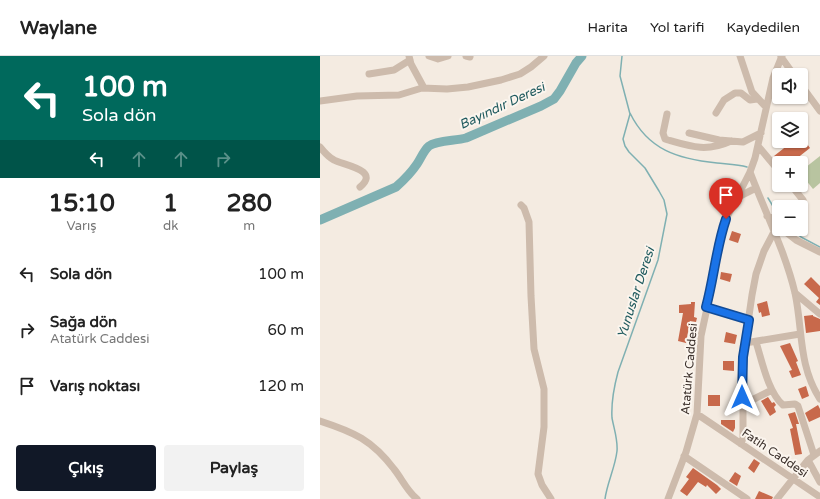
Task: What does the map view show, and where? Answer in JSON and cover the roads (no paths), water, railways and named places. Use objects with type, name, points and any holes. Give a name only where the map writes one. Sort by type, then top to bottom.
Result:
[{"type":"street","points":[[429,56],[438,59],[448,56]]},
{"type":"street","points":[[320,102],[357,96],[399,94],[424,88],[454,89],[513,77],[525,72],[544,56]]},
{"type":"street","points":[[740,56],[752,92],[766,107]]},
{"type":"street","points":[[782,56],[790,68]]},
{"type":"street","name":"Atatürk Caddesi","points":[[670,498],[697,414],[701,336],[718,244],[726,219],[750,172],[758,146],[773,78],[782,56]]},
{"type":"street","points":[[368,74],[394,70],[410,58],[424,88]]},
{"type":"street","points":[[716,113],[724,100],[735,93],[741,93],[750,100],[757,99]]},
{"type":"street","points":[[808,95],[820,111]]},
{"type":"street","points":[[668,114],[664,132],[665,139],[699,148],[717,147],[731,141]]},
{"type":"street","points":[[689,133],[719,140],[744,142],[761,133]]},
{"type":"street","points":[[758,146],[772,163]]},
{"type":"street","points":[[320,147],[325,154],[333,160],[353,166],[363,172],[366,178],[364,184],[360,187]]},
{"type":"street","points":[[750,172],[767,216],[772,223]]},
{"type":"street","points":[[736,198],[756,188]]},
{"type":"street","points":[[797,192],[803,200]]},
{"type":"street","points":[[521,205],[524,208],[528,222],[534,349],[544,389],[544,427],[538,474],[542,485],[551,499]]},
{"type":"street","points":[[742,444],[742,365],[745,343],[756,274],[764,251],[772,236]]},
{"type":"street","points":[[778,236],[795,293],[800,334],[809,376],[820,400]]},
{"type":"street","points":[[791,236],[820,252]]},
{"type":"street","points":[[795,293],[820,314]]},
{"type":"street","points":[[706,307],[749,320]]},
{"type":"street","points":[[745,343],[800,334]]},
{"type":"street","points":[[756,342],[772,390],[783,406],[795,404],[798,406],[817,453],[808,460],[777,499]]},
{"type":"street","points":[[742,405],[772,390]]},
{"type":"street","name":"Fatih Caddesi","points":[[697,414],[820,496]]},
{"type":"street","points":[[320,421],[352,432],[373,446],[391,465],[410,493],[417,499]]},
{"type":"street","points":[[684,456],[747,499]]},
{"type":"street","points":[[808,460],[820,482]]},
{"type":"waterway","name":"Bayındır Deresi","points":[[320,220],[396,187],[405,179],[432,144],[466,138],[554,99],[576,63],[582,56]]},
{"type":"waterway","name":"Yunuslar Deresi","points":[[605,499],[617,451],[612,418],[612,400],[615,383],[658,260],[667,214],[664,200],[659,191],[645,168],[629,152],[623,139],[630,114],[620,76],[622,56]]},
{"type":"waterway","points":[[630,113],[637,126],[646,136],[655,144],[666,150],[689,159],[747,167]]},
{"type":"waterway","points":[[768,198],[772,205]]},
{"type":"waterway","points":[[800,236],[820,247]]}]
